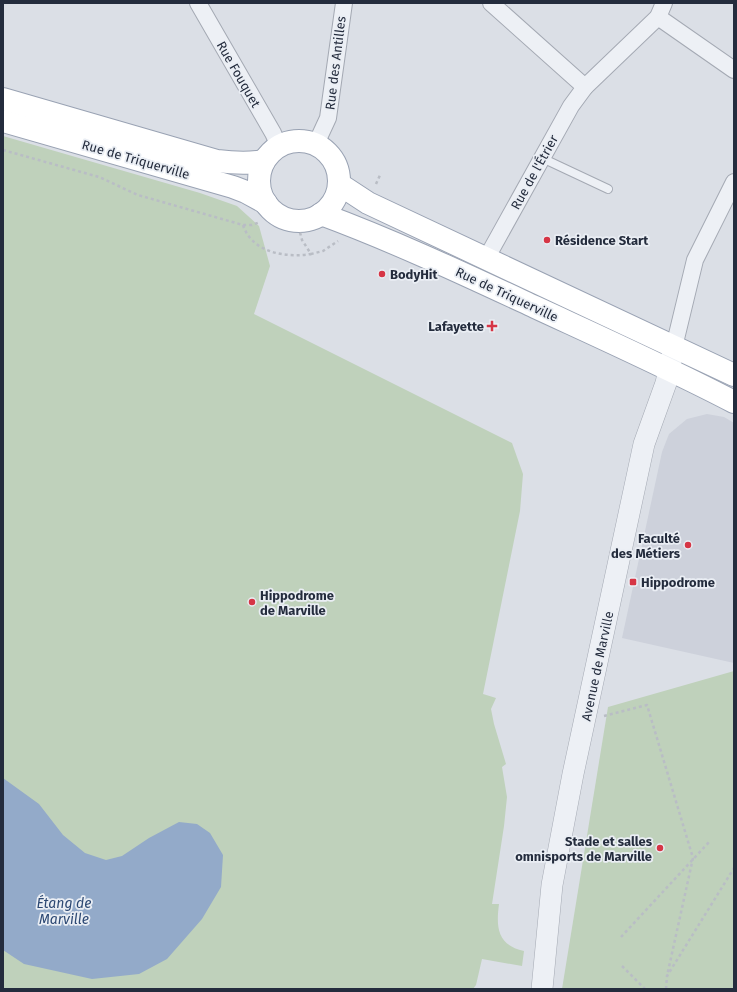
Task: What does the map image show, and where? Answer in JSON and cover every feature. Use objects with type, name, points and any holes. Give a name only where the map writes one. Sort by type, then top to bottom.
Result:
[{"type":"main road","name":"Rue de Triquerville","points":[[3,99],[217,161],[250,164],[264,161]]},
{"type":"main road","name":"Rue de Triquerville","points":[[3,121],[233,187],[246,192],[270,208]]},
{"type":"main road","points":[[302,141],[316,144],[325,150],[333,160],[338,171],[339,184],[336,196],[330,206],[321,214],[310,219],[297,221],[285,219],[270,208],[261,194],[259,183],[260,172],[264,161],[270,153],[279,146],[290,142],[302,141]]},
{"type":"main road","name":"Rue de Triquerville","points":[[339,184],[368,203],[734,375]]},
{"type":"main road","name":"Rue de Triquerville","points":[[321,214],[395,243],[669,369],[734,402]]},
{"type":"street","name":"Rue Fouquet","points":[[198,3],[270,127],[279,146]]},
{"type":"street","name":"Rue des Antilles","points":[[316,144],[328,118],[344,3]]},
{"type":"street","points":[[491,3],[585,87]]},
{"type":"street","name":"Rue de l'Étrier","points":[[486,259],[571,106],[585,87],[661,10],[666,22],[734,70]]},
{"type":"street","points":[[674,347],[695,260],[734,182]]},
{"type":"street","name":"Avenue de Marville","points":[[542,989],[552,885],[573,774],[644,444],[664,388],[674,347]]},
{"type":"lane","points":[[542,158],[608,189]]},
{"type":"path","points":[[3,150],[99,177],[138,195],[243,225],[252,225],[265,220],[270,208]]},
{"type":"path","points":[[297,221],[302,240],[311,254]]},
{"type":"path","points":[[243,225],[246,233],[253,241],[268,251],[289,255],[311,254],[328,248],[340,240]]},
{"type":"path","points":[[602,716],[647,705],[693,858],[667,976],[666,989]]},
{"type":"path","points":[[621,937],[710,841]]},
{"type":"path","points":[[667,976],[734,868]]},
{"type":"path","points":[[622,966],[645,989]]},
{"type":"shaded area","name":"Faculté des Métiers","points":[[707,414],[724,417],[734,423],[734,663],[622,638],[662,452],[669,434],[687,419]]},
{"type":"green space","name":"Hippodrome de Marville","points":[[3,136],[200,193],[237,206],[259,226],[270,266],[254,314],[512,443],[523,474],[520,511],[483,694],[496,698],[491,709],[506,764],[502,767],[507,797],[492,904],[499,904],[498,927],[503,940],[515,948],[524,951],[522,966],[482,959],[476,985],[473,989],[3,989]]},
{"type":"green space","name":"Stade et salles omnisports de Marville","points":[[734,671],[734,989],[562,989],[608,707]]},
{"type":"water","name":"Étang de Marville","points":[[3,778],[39,804],[63,835],[85,853],[106,860],[122,856],[149,838],[179,822],[197,824],[210,833],[223,855],[221,887],[202,919],[167,959],[139,974],[92,979],[24,964],[3,950]]},
{"type":"place","name":"Résidence Start","points":[[547,240]]},
{"type":"place","name":"BodyHit","points":[[382,274]]},
{"type":"place","name":"Lafayette","points":[[492,326]]},
{"type":"place","name":"Faculté des Métiers","points":[[688,545]]},
{"type":"place","name":"Hippodrome","points":[[633,582]]},
{"type":"place","name":"Hippodrome de Marville","points":[[252,602]]},
{"type":"place","name":"Stade et salles omnisports de Marville","points":[[660,848]]}]
